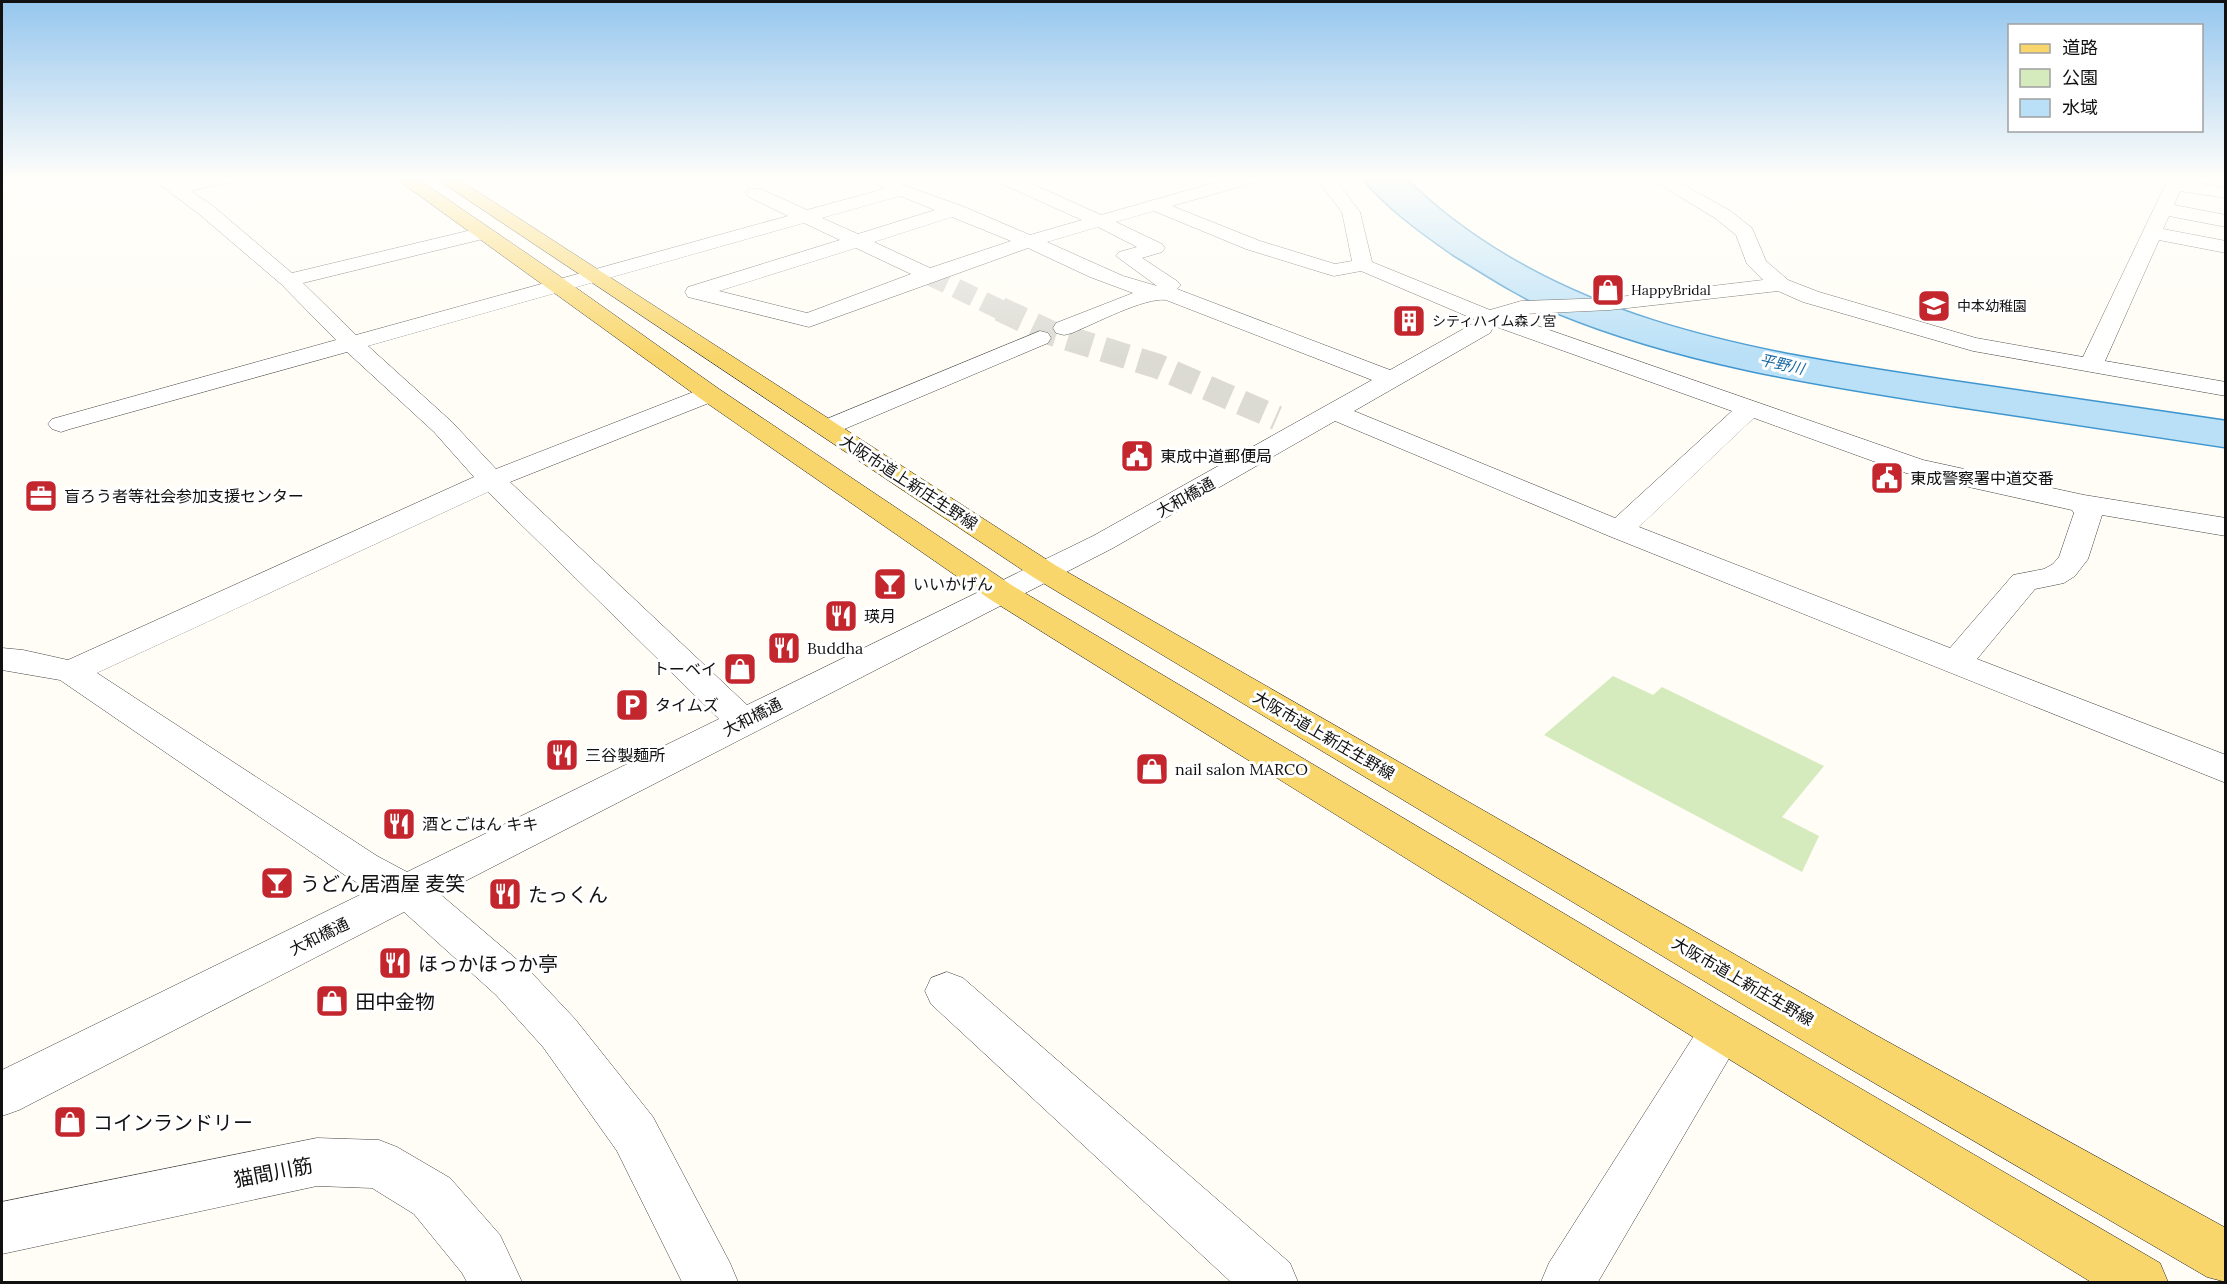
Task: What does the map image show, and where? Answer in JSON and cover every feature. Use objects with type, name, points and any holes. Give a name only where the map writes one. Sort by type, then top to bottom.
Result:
[{"type":"main road","name":"大阪市道上新庄生野線","points":[[492,237],[575,280],[826,428],[1044,571],[1856,1048],[2226,1258]]},
{"type":"main road","name":"大阪市道上新庄生野線","points":[[520,237],[575,280],[710,394],[1002,593],[1722,1031],[2141,1282]]},
{"type":"street","points":[[238,237],[288,280],[351,343],[443,427],[491,480],[743,721]]},
{"type":"street","points":[[288,280],[468,237]]},
{"type":"street","points":[[61,424],[728,237]]},
{"type":"street","points":[[846,237],[929,275]]},
{"type":"street","points":[[872,237],[696,292],[809,320],[929,275],[1043,237]]},
{"type":"street","points":[[1019,237],[1104,275],[1162,293],[1393,380]]},
{"type":"street","points":[[1064,328],[1132,300],[1174,288],[1126,256],[1155,248],[1132,237]]},
{"type":"street","points":[[1229,237],[1334,270],[1363,265],[1489,318],[1916,466],[2084,504],[2226,527]]},
{"type":"street","points":[[1357,237],[1363,265]]},
{"type":"street","points":[[1747,237],[1756,264],[1781,284],[1811,297],[1973,344],[2163,380],[2226,389]]},
{"type":"street","points":[[2091,365],[2151,237]]},
{"type":"street","points":[[2173,237],[2226,247]]},
{"type":"street","points":[[1489,318],[1521,308],[1610,304],[1781,284]]},
{"type":"street","name":"大和橋通","points":[[2,1094],[409,892],[743,721],[1103,542],[1290,424],[1335,412],[1482,328],[1489,318]]},
{"type":"street","points":[[826,428],[1040,338]]},
{"type":"street","points":[[71,672],[491,480],[710,394]]},
{"type":"street","points":[[1619,530],[1749,409]]},
{"type":"street","points":[[1335,412],[1619,530],[2226,770]]},
{"type":"street","points":[[1956,663],[2024,582],[2053,576],[2064,570],[2073,559],[2088,513],[2084,504]]},
{"type":"street","points":[[2,659],[23,661],[71,672],[363,867],[409,892],[512,982],[559,1033],[635,1134],[711,1282]]},
{"type":"street","points":[[946,991],[1271,1282]]},
{"type":"street","points":[[1568,1282],[1722,1031]]},
{"type":"street","name":"猫間川筋","points":[[2,1228],[317,1162],[379,1164],[432,1196],[481,1254],[495,1282]]},
{"type":"green space","points":[[1613,676],[1653,695],[1662,687],[1824,766],[1782,817],[1819,836],[1802,872],[1544,735]]},
{"type":"water","name":"平野川","points":[[1427,237],[1480,237],[1522,264],[1586,295],[1654,320],[1724,339],[1795,355],[1866,367],[2225,420],[2225,448],[1853,391],[1703,361],[1654,348],[1557,314],[1504,287]]},
{"type":"tunnel","points":[[929,275],[1003,311]]},
{"type":"tunnel","points":[[1000,309],[1051,333],[1157,366],[1277,418]]},
{"type":"place","name":"HappyBridal","points":[[1608,290]]},
{"type":"place","name":"中本幼稚園","points":[[1934,306]]},
{"type":"place","name":"シティハイム森ノ宮","points":[[1409,321]]},
{"type":"place","name":"東成中道郵便局","points":[[1137,456]]},
{"type":"place","name":"東成警察署中道交番","points":[[1887,478]]},
{"type":"place","name":"盲ろう者等社会参加支援センター","points":[[41,496]]},
{"type":"place","name":"いいかげん","points":[[890,584]]},
{"type":"place","name":"瑛月","points":[[841,616]]},
{"type":"place","name":"Buddha","points":[[784,648]]},
{"type":"place","name":"トーベイ","points":[[740,669]]},
{"type":"place","name":"タイムズ","points":[[632,705]]},
{"type":"place","name":"三谷製麺所","points":[[562,755]]},
{"type":"place","name":"nail salon MARCO","points":[[1152,769]]},
{"type":"place","name":"酒とごはん キキ","points":[[399,824]]},
{"type":"place","name":"うどん居酒屋 麦笑","points":[[277,883]]},
{"type":"place","name":"たっくん","points":[[505,894]]},
{"type":"place","name":"ほっかほっか亭","points":[[395,963]]},
{"type":"place","name":"田中金物","points":[[332,1001]]},
{"type":"place","name":"コインランドリー","points":[[70,1122]]}]
